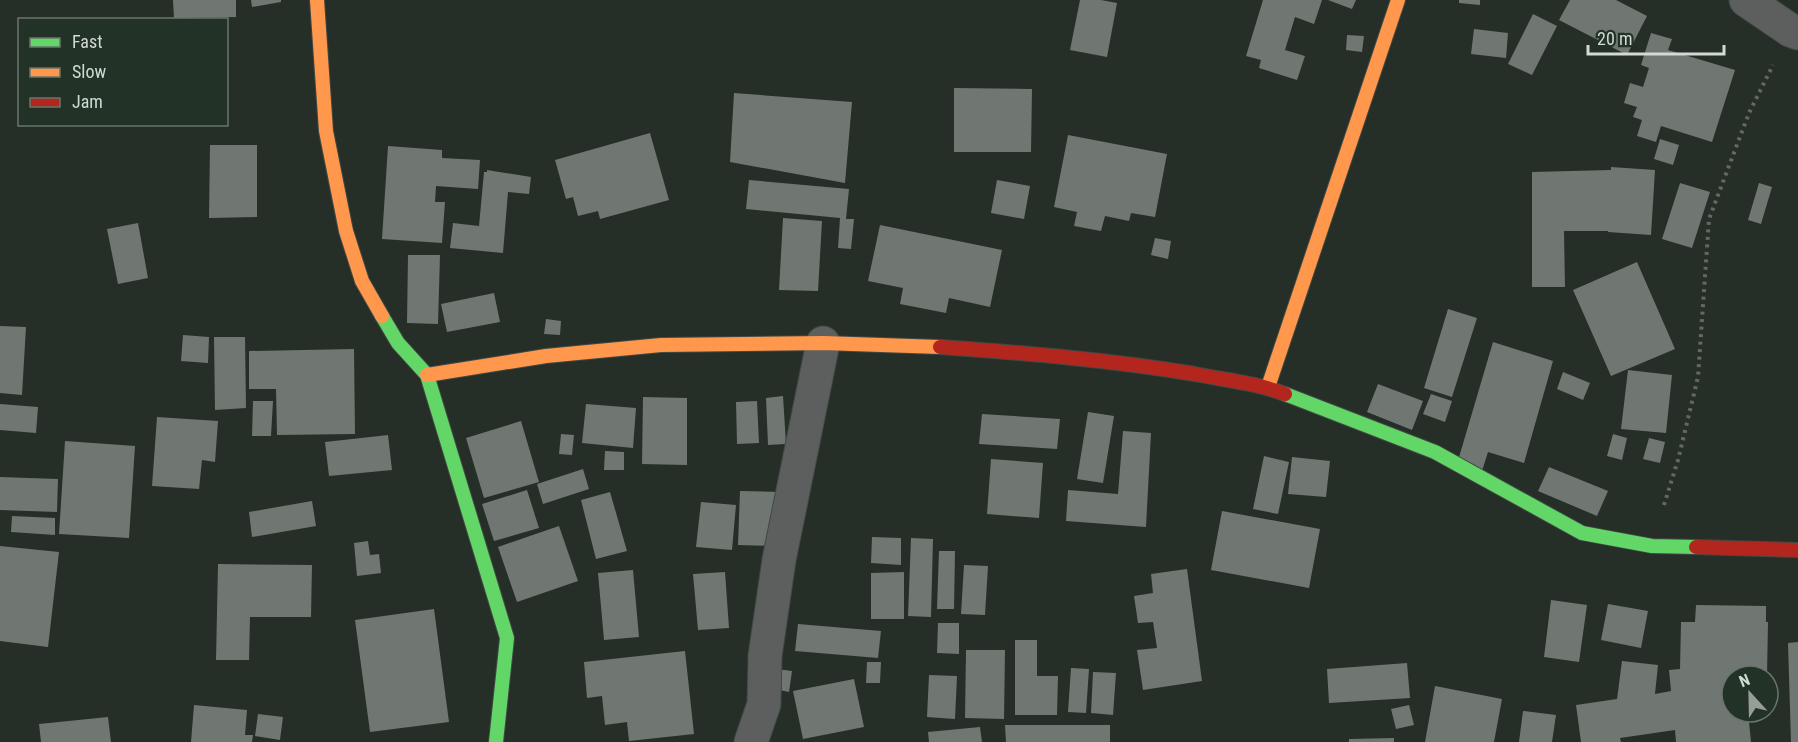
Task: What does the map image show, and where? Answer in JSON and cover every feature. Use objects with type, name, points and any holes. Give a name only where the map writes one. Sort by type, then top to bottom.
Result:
[{"type":"street","points":[[317,0],[326,130],[346,231],[362,281],[398,343],[427,375],[507,638],[496,742]]},
{"type":"street","points":[[1268,387],[1398,0]]},
{"type":"street","points":[[1746,0],[1794,31]]},
{"type":"street","points":[[427,375],[546,356],[661,345],[824,343],[927,345],[1044,354],[1170,370],[1268,387],[1435,452],[1582,533],[1652,546],[1798,550]]},
{"type":"street","points":[[751,742],[764,704],[765,656],[779,560],[824,343]]},
{"type":"path","points":[[1652,546],[1678,460],[1698,377],[1709,219],[1749,113],[1794,31]]},
{"type":"building","points":[[173,0],[236,0],[236,17],[174,18]]},
{"type":"building","points":[[251,0],[281,0],[281,2],[252,7]]},
{"type":"building","points":[[1080,0],[1117,3],[1107,57],[1070,50]]},
{"type":"building","points":[[1263,0],[1322,0],[1314,24],[1295,17],[1285,50],[1305,56],[1297,80],[1259,68],[1261,60],[1246,56]]},
{"type":"building","points":[[1328,0],[1356,0],[1352,9]]},
{"type":"building","points":[[1459,0],[1480,0],[1480,5],[1459,3]]},
{"type":"building","points":[[1570,0],[1616,0],[1647,16],[1627,55],[1559,20]]},
{"type":"building","points":[[1533,14],[1557,26],[1532,75],[1508,64]]},
{"type":"building","points":[[1474,29],[1508,33],[1506,58],[1471,54]]},
{"type":"building","points":[[1651,33],[1672,39],[1668,50],[1735,70],[1712,142],[1661,126],[1656,142],[1637,136],[1642,120],[1633,117],[1637,107],[1624,103],[1630,83],[1643,87],[1649,68],[1641,65]]},
{"type":"building","points":[[1347,35],[1364,36],[1362,52],[1346,50]]},
{"type":"building","points":[[954,88],[1032,89],[1031,152],[954,152]]},
{"type":"building","points":[[734,93],[852,102],[845,183],[730,162]]},
{"type":"building","points":[[650,133],[669,200],[600,219],[598,211],[578,216],[573,197],[566,199],[555,160]]},
{"type":"building","points":[[1068,135],[1167,154],[1155,217],[1131,213],[1129,221],[1105,216],[1101,231],[1074,226],[1077,212],[1054,207]]},
{"type":"building","points":[[1660,139],[1679,145],[1673,165],[1654,159]]},
{"type":"building","points":[[210,145],[257,145],[257,217],[209,218]]},
{"type":"building","points":[[388,146],[442,150],[442,158],[480,160],[478,189],[436,186],[435,202],[445,202],[442,243],[382,239]]},
{"type":"building","points":[[1611,167],[1655,170],[1651,235],[1608,231],[1564,231],[1565,287],[1532,287],[1532,172],[1611,170]]},
{"type":"building","points":[[487,170],[531,177],[529,194],[508,192],[503,253],[450,248],[453,223],[479,226],[484,172]]},
{"type":"building","points":[[749,180],[849,189],[846,219],[854,219],[851,249],[838,248],[840,218],[746,209]]},
{"type":"building","points":[[997,180],[1030,186],[1024,219],[991,213]]},
{"type":"building","points":[[1680,183],[1710,192],[1692,248],[1662,239]]},
{"type":"building","points":[[1759,183],[1772,187],[1761,224],[1748,220]]},
{"type":"building","points":[[783,218],[822,221],[818,291],[779,290]]},
{"type":"building","points":[[138,223],[148,278],[118,284],[107,229]]},
{"type":"building","points":[[880,225],[1002,250],[990,307],[949,298],[946,313],[900,304],[903,288],[868,281]]},
{"type":"building","points":[[1155,238],[1171,241],[1168,259],[1151,255]]},
{"type":"building","points":[[408,255],[440,255],[438,324],[407,323]]},
{"type":"building","points":[[1637,262],[1675,349],[1611,376],[1573,290]]},
{"type":"building","points":[[494,293],[500,322],[447,332],[441,304]]},
{"type":"building","points":[[1448,309],[1477,318],[1452,397],[1424,388]]},
{"type":"building","points":[[546,319],[561,321],[560,335],[544,334]]},
{"type":"building","points":[[0,326],[26,327],[22,395],[0,393]]},
{"type":"building","points":[[183,335],[209,337],[208,363],[181,361]]},
{"type":"building","points":[[214,337],[245,337],[246,408],[215,410]]},
{"type":"building","points":[[1493,342],[1553,361],[1524,463],[1488,452],[1482,471],[1457,464]]},
{"type":"building","points":[[354,349],[355,434],[277,435],[276,389],[249,389],[249,351]]},
{"type":"building","points":[[1628,370],[1672,375],[1666,433],[1621,429]]},
{"type":"building","points":[[1563,372],[1590,383],[1583,400],[1557,389]]},
{"type":"building","points":[[1378,384],[1423,401],[1412,430],[1367,412]]},
{"type":"building","points":[[1431,394],[1452,401],[1445,422],[1423,414]]},
{"type":"building","points":[[783,396],[786,444],[768,445],[766,398]]},
{"type":"building","points":[[643,397],[687,398],[687,465],[642,464]]},
{"type":"building","points":[[253,401],[273,401],[271,436],[252,436]]},
{"type":"building","points":[[757,401],[759,443],[737,444],[736,402]]},
{"type":"building","points":[[0,404],[38,407],[36,433],[0,430]]},
{"type":"building","points":[[586,404],[636,408],[633,448],[582,443]]},
{"type":"building","points":[[1088,412],[1114,416],[1103,483],[1077,479]]},
{"type":"building","points":[[982,414],[1060,419],[1057,449],[979,444]]},
{"type":"building","points":[[157,417],[218,421],[215,462],[202,460],[199,489],[152,486]]},
{"type":"building","points":[[521,421],[539,482],[484,498],[466,438]]},
{"type":"building","points":[[1123,431],[1151,433],[1146,527],[1066,521],[1068,490],[1118,494]]},
{"type":"building","points":[[561,434],[574,435],[572,455],[559,454]]},
{"type":"building","points":[[1613,434],[1627,438],[1622,460],[1607,456]]},
{"type":"building","points":[[388,435],[392,470],[329,476],[325,442]]},
{"type":"building","points":[[1649,438],[1665,442],[1660,463],[1643,459]]},
{"type":"building","points":[[65,441],[135,446],[129,538],[59,534]]},
{"type":"building","points":[[605,451],[624,452],[624,470],[604,470]]},
{"type":"building","points":[[1264,456],[1289,462],[1278,514],[1253,509]]},
{"type":"building","points":[[1292,457],[1330,461],[1326,497],[1288,494]]},
{"type":"building","points":[[991,459],[1043,463],[1039,518],[987,514]]},
{"type":"building","points":[[1549,467],[1608,491],[1597,516],[1538,491]]},
{"type":"building","points":[[583,469],[589,489],[543,504],[537,484]]},
{"type":"building","points":[[0,477],[58,479],[57,512],[0,510]]},
{"type":"building","points":[[527,490],[539,528],[494,541],[482,504]]},
{"type":"building","points":[[740,491],[780,492],[778,546],[738,545]]},
{"type":"building","points":[[610,492],[627,551],[596,559],[581,500]]},
{"type":"building","points":[[312,501],[316,526],[252,537],[249,512]]},
{"type":"building","points":[[701,502],[736,505],[732,550],[696,547]]},
{"type":"building","points":[[1222,511],[1320,529],[1309,588],[1211,570]]},
{"type":"building","points":[[12,516],[55,518],[55,535],[11,532]]},
{"type":"building","points":[[559,526],[578,581],[517,602],[498,547]]},
{"type":"building","points":[[872,537],[901,538],[901,565],[871,563]]},
{"type":"building","points":[[911,538],[933,539],[931,617],[908,616]]},
{"type":"building","points":[[368,541],[370,555],[379,554],[381,573],[357,576],[354,543]]},
{"type":"building","points":[[0,546],[59,552],[48,647],[0,641]]},
{"type":"building","points":[[939,551],[955,551],[954,609],[937,609]]},
{"type":"building","points":[[218,564],[312,565],[311,617],[250,617],[249,660],[216,660]]},
{"type":"building","points":[[964,565],[988,566],[985,615],[961,614]]},
{"type":"building","points":[[1187,569],[1202,681],[1143,690],[1137,650],[1157,648],[1153,622],[1138,623],[1134,596],[1153,593],[1151,574]]},
{"type":"building","points":[[633,570],[639,637],[604,640],[598,573]]},
{"type":"building","points":[[725,572],[729,628],[698,630],[693,574]]},
{"type":"building","points":[[904,572],[904,619],[871,619],[871,573]]},
{"type":"building","points":[[1551,600],[1587,605],[1579,662],[1544,657]]},
{"type":"building","points":[[1608,604],[1648,611],[1641,648],[1601,640]]},
{"type":"building","points":[[1696,605],[1766,606],[1767,664],[1720,664],[1720,724],[1749,724],[1751,742],[1676,742],[1675,730],[1620,738],[1621,742],[1581,742],[1576,705],[1617,699],[1622,661],[1658,665],[1655,694],[1671,691],[1669,670],[1680,669],[1681,622],[1695,622]]},
{"type":"building","points":[[434,609],[449,722],[370,732],[355,620]]},
{"type":"building","points":[[938,623],[959,623],[959,654],[937,653]]},
{"type":"building","points":[[798,624],[881,631],[878,658],[795,651]]},
{"type":"building","points":[[1015,640],[1037,640],[1037,676],[1058,676],[1057,715],[1015,715]]},
{"type":"building","points":[[1798,642],[1798,742],[1791,742],[1788,643]]},
{"type":"building","points":[[966,650],[1005,650],[1004,719],[965,718]]},
{"type":"building","points":[[685,651],[694,734],[629,741],[627,722],[605,725],[602,696],[587,698],[584,662]]},
{"type":"building","points":[[867,662],[881,662],[880,683],[866,683]]},
{"type":"building","points":[[1407,663],[1410,698],[1329,703],[1327,669]]},
{"type":"building","points":[[1071,668],[1089,669],[1086,713],[1068,712]]},
{"type":"building","points":[[777,669],[792,671],[789,692],[774,689]]},
{"type":"building","points":[[1093,672],[1116,673],[1113,715],[1091,713]]},
{"type":"building","points":[[929,675],[957,676],[955,719],[927,717]]},
{"type":"building","points":[[854,679],[864,727],[803,739],[793,691]]},
{"type":"building","points":[[1435,686],[1502,699],[1494,742],[1425,742]]},
{"type":"building","points":[[194,705],[247,710],[245,735],[253,735],[252,742],[191,742]]},
{"type":"building","points":[[1409,705],[1414,725],[1396,729],[1391,709]]},
{"type":"building","points":[[1523,711],[1556,715],[1552,742],[1519,742]]},
{"type":"building","points":[[258,714],[283,717],[280,740],[255,736]]},
{"type":"building","points":[[108,717],[111,742],[41,742],[39,724]]},
{"type":"building","points":[[1005,725],[1110,725],[1110,742],[1006,742]]},
{"type":"building","points":[[980,727],[982,742],[929,742],[928,732]]},
{"type":"building","points":[[1394,738],[1394,742],[1349,742],[1349,739]]},
{"type":"traffic: fast","points":[[382,316],[398,343],[427,375],[507,638],[496,742]]},
{"type":"traffic: fast","points":[[1285,394],[1435,452],[1582,533],[1652,546],[1696,547]]},
{"type":"traffic: slow","points":[[317,0],[326,131],[346,231],[362,281],[382,316]]},
{"type":"traffic: slow","points":[[1268,387],[1398,0]]},
{"type":"traffic: slow","points":[[427,375],[546,356],[661,345],[823,343],[940,347]]},
{"type":"traffic: jam","points":[[940,347],[1036,354],[1132,365],[1241,382],[1285,394]]},
{"type":"traffic: jam","points":[[1696,547],[1798,550]]}]
